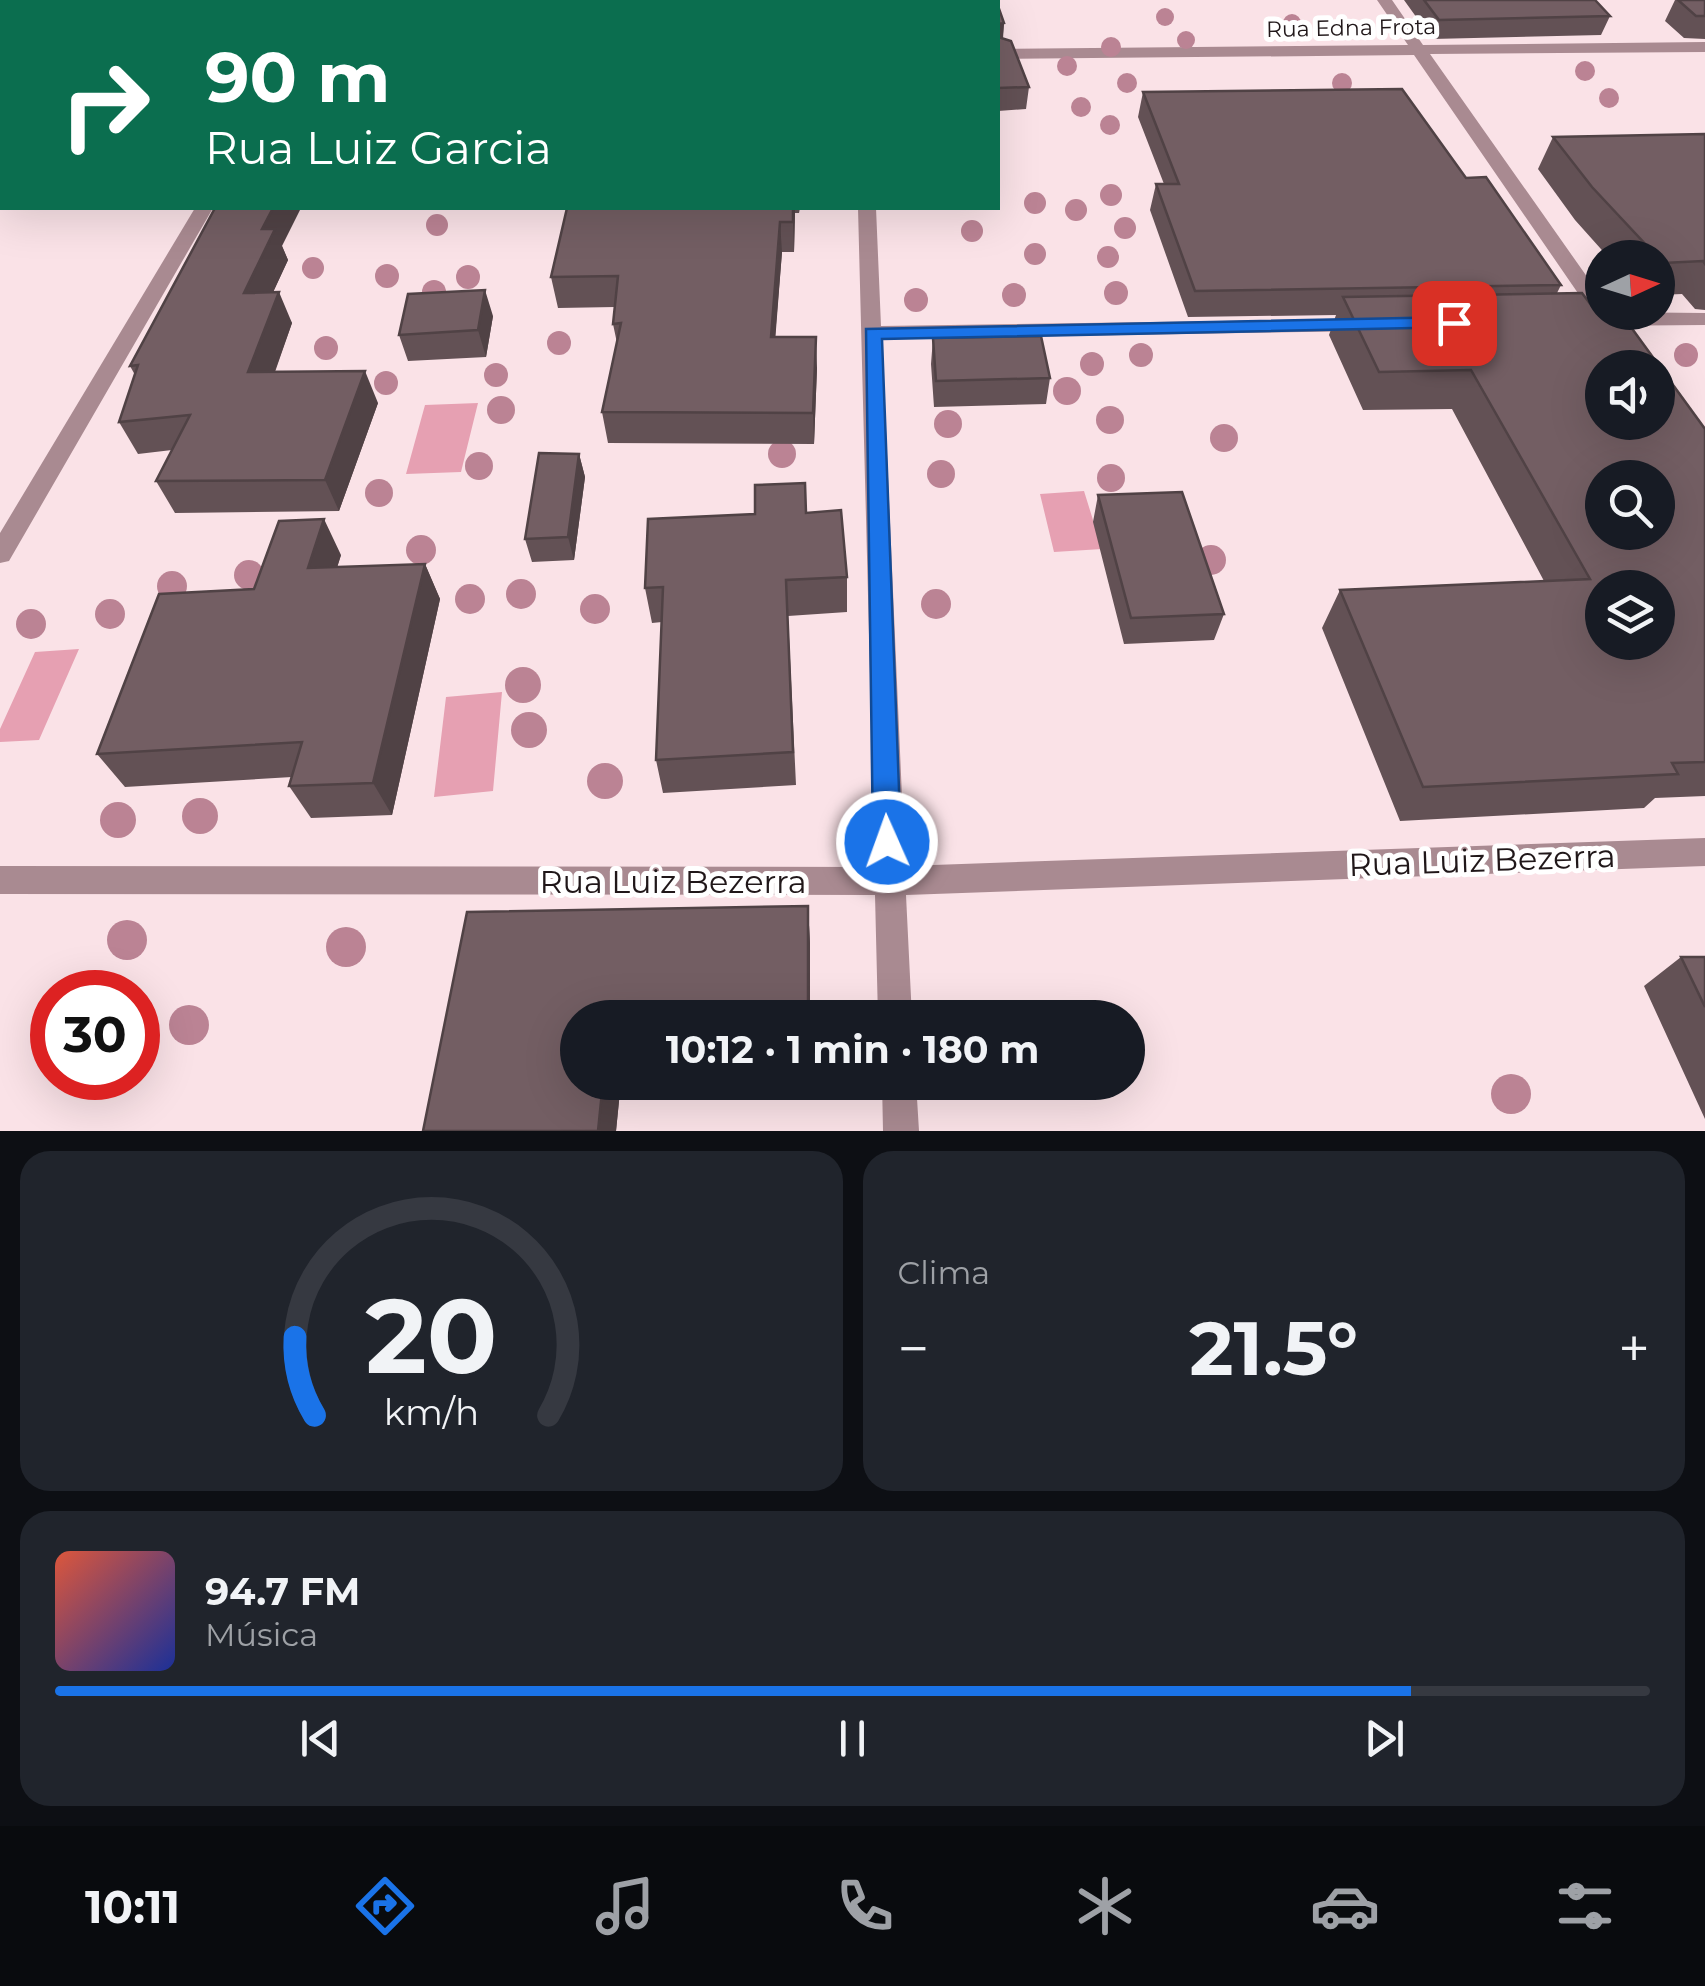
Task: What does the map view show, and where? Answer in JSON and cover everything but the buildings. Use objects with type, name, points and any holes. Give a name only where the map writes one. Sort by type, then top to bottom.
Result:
[{"type":"street","points":[[1384,0],[1585,286]]},
{"type":"street","name":"Rua Edna Frota","points":[[1000,54],[1705,47]]},
{"type":"street","points":[[0,554],[203,210]]},
{"type":"street","points":[[867,210],[894,1000]]},
{"type":"street","points":[[1675,320],[1705,320]]},
{"type":"street","points":[[1569,322],[1585,321]]},
{"type":"street","points":[[872,333],[1390,324]]},
{"type":"street","name":"Rua Luiz Bezerra","points":[[0,880],[888,881],[1705,852]]},
{"type":"street","points":[[900,1100],[901,1131]]},
{"type":"shaded area","points":[[478,403],[461,472],[406,474],[425,405]]},
{"type":"shaded area","points":[[1084,491],[1102,549],[1054,552],[1040,494]]},
{"type":"shaded area","points":[[79,649],[39,740],[0,742],[0,729],[35,652]]},
{"type":"shaded area","points":[[502,692],[493,791],[434,797],[446,697]]},
{"type":"route","points":[[887,842],[872,333],[1454,323]]}]
